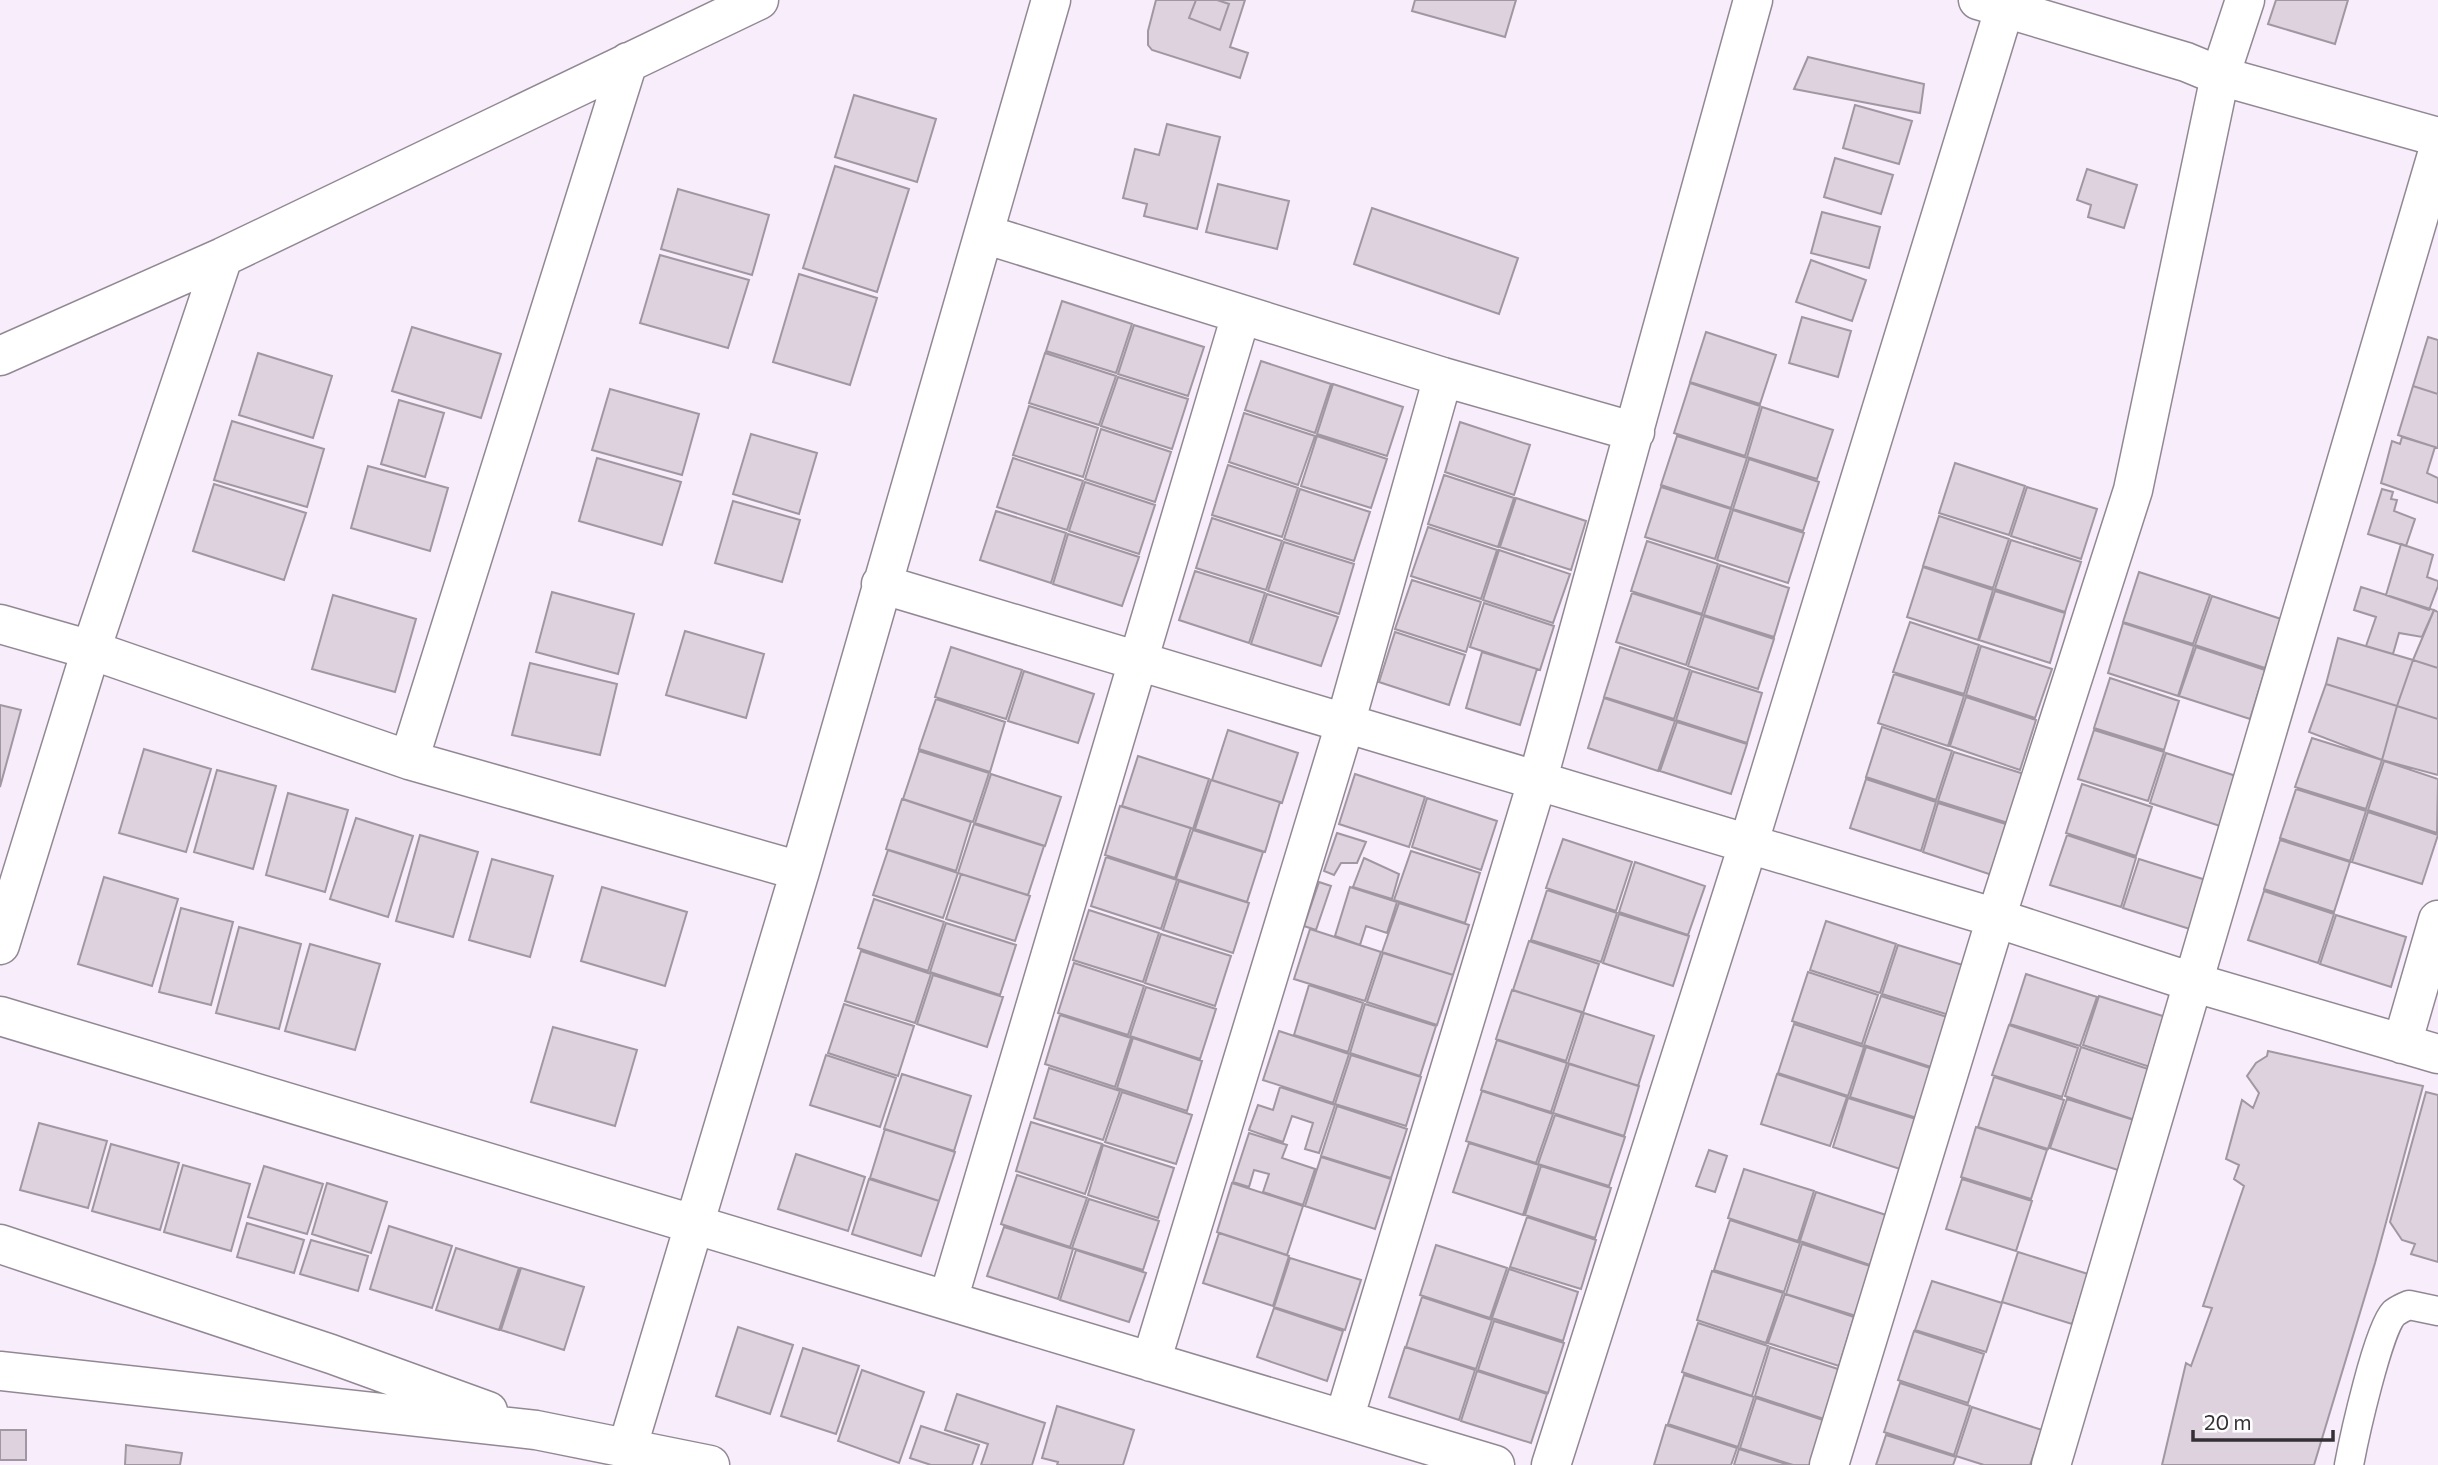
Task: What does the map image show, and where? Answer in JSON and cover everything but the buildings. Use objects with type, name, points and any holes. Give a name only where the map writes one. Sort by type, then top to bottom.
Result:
[{"type":"street","points":[[4,343],[223,257],[759,0]]},
{"type":"street","points":[[627,1449],[800,871],[1051,0]]},
{"type":"street","points":[[1344,1419],[1537,782],[1753,0]]},
{"type":"street","points":[[1829,1465],[1996,918],[2133,490],[2220,76],[2245,0]]},
{"type":"street","points":[[1551,1465],[1748,845],[1997,3],[2186,62],[2220,76],[2438,137]]},
{"type":"street","points":[[409,760],[628,62]]},
{"type":"street","points":[[2051,1465],[2438,151]]},
{"type":"street","points":[[984,234],[1443,377],[1635,432]]},
{"type":"street","points":[[0,945],[91,650],[223,257]]},
{"type":"street","points":[[948,1300],[1241,315]]},
{"type":"street","points":[[1151,1362],[1345,723],[1443,377]]},
{"type":"street","points":[[881,584],[1996,918],[2192,982],[2420,1049],[2438,920]]},
{"type":"street","points":[[0,624],[91,650],[409,760],[800,871]]},
{"type":"street","points":[[0,1016],[1495,1465]]},
{"type":"street","points":[[0,1244],[331,1354],[536,1430]]},
{"type":"street","points":[[0,1371],[536,1430],[710,1465]]},
{"type":"lane","points":[[2349,1465],[2355,1433],[2382,1336],[2394,1313],[2409,1305],[2438,1311]]}]
